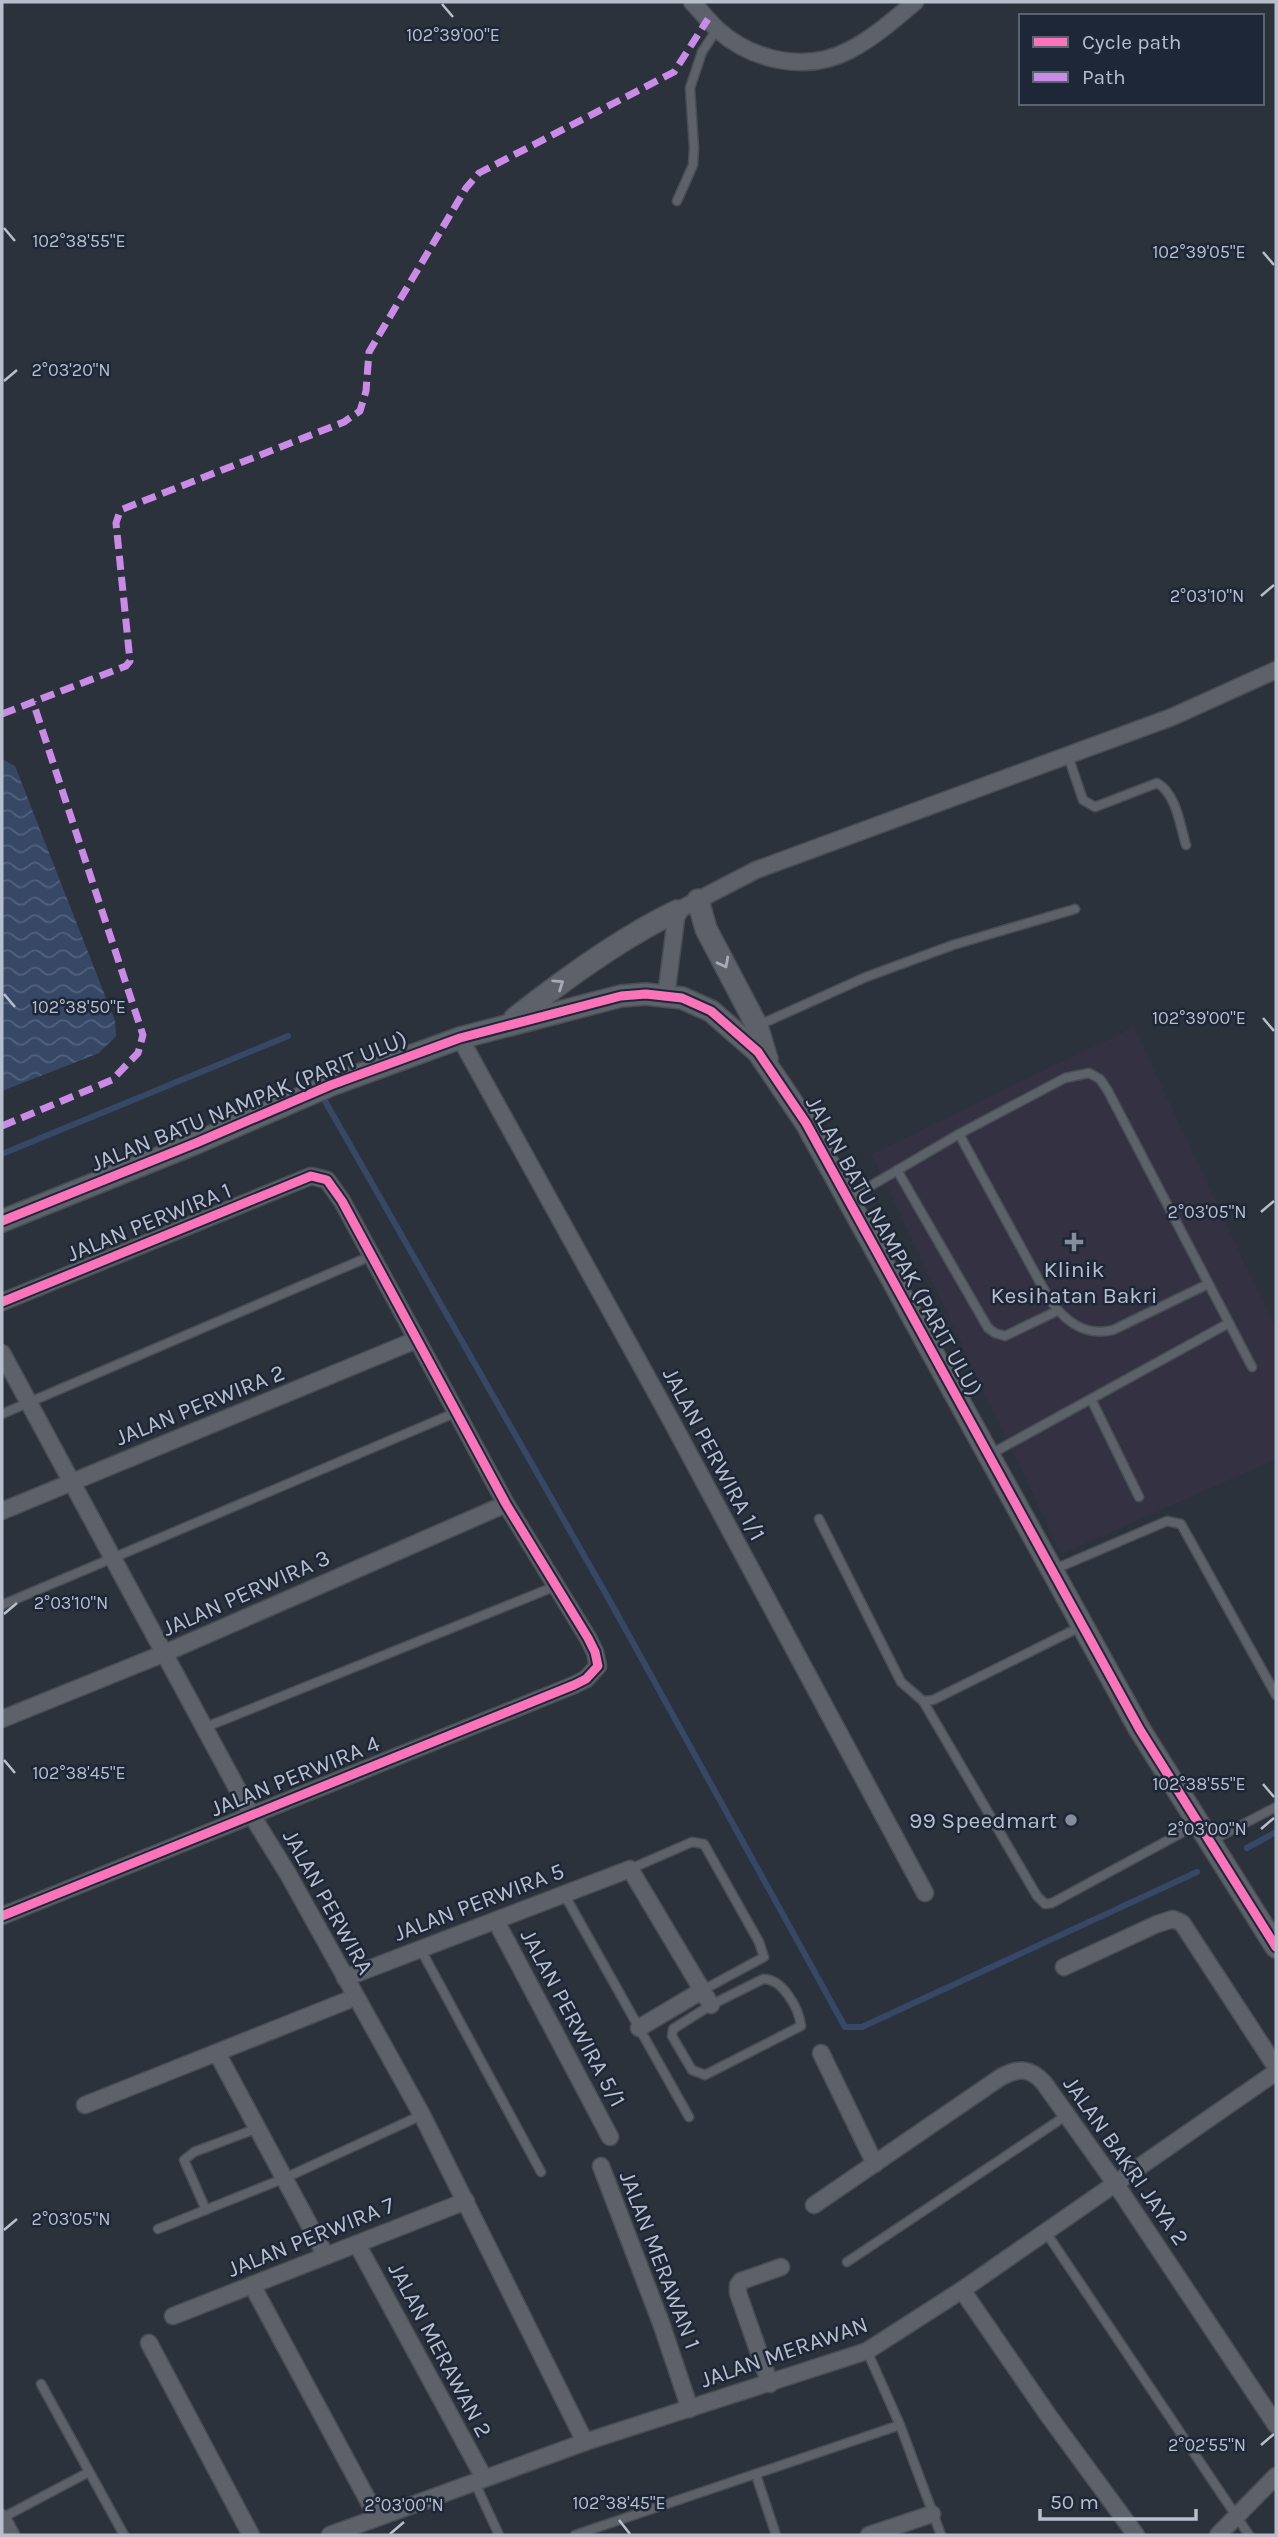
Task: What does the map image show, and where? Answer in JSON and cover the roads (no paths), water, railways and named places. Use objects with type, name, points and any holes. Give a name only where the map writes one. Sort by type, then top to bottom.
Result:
[{"type":"street","points":[[692,2],[731,40],[764,56],[798,62],[817,62],[849,51],[915,2]]},
{"type":"street","points":[[505,1025],[570,977],[677,911],[755,870],[1172,717],[1276,670]]},
{"type":"street","points":[[698,900],[706,929],[757,1026],[771,1072]]},
{"type":"street","points":[[666,996],[677,911]]},
{"type":"street","name":"JALAN BATU NAMPAK (PARIT ULU)","points":[[2,1221],[331,1085],[460,1038],[621,996],[682,998],[711,1011],[758,1052],[806,1123],[1140,1730],[1276,1947]]},
{"type":"street","name":"JALAN PERWIRA 1/1","points":[[460,1038],[666,1411],[925,1893]]},
{"type":"street","name":"JALAN PERWIRA 1","points":[[2,1302],[311,1176],[327,1180],[335,1190],[371,1256]]},
{"type":"street","points":[[371,1256],[506,1504],[556,1586]]},
{"type":"street","name":"JALAN PERWIRA 2","points":[[2,1511],[416,1340]]},
{"type":"street","name":"JALAN PERWIRA","points":[[2,1353],[251,1814],[288,1874],[422,2115],[585,2442]]},
{"type":"street","name":"JALAN PERWIRA 3","points":[[2,1719],[165,1653],[506,1504]]},
{"type":"street","name":"JALAN PERWIRA 4","points":[[2,1916],[586,1679],[598,1666],[595,1652],[556,1586]]},
{"type":"street","points":[[630,1869],[710,2005]]},
{"type":"street","name":"JALAN PERWIRA 5","points":[[345,1978],[630,1869]]},
{"type":"street","points":[[1064,1967],[1157,1924],[1173,1919],[1182,1923],[1276,2069]]},
{"type":"street","name":"JALAN PERWIRA 5/1","points":[[496,1921],[610,2137]]},
{"type":"street","points":[[639,2028],[703,1990]]},
{"type":"street","points":[[85,2105],[356,1997]]},
{"type":"street","points":[[217,2053],[326,2256]]},
{"type":"street","points":[[821,2053],[875,2164]]},
{"type":"street","name":"JALAN MERAWAN","points":[[330,2535],[585,2442],[867,2351],[962,2290],[1276,2069]]},
{"type":"street","name":"JALAN BAKRI JAYA 2","points":[[814,2205],[1015,2070],[1027,2070],[1037,2075],[1115,2183],[1276,2425]]},
{"type":"street","name":"JALAN MERAWAN 1","points":[[601,2166],[661,2323],[690,2409]]},
{"type":"street","name":"JALAN PERWIRA 7","points":[[173,2316],[466,2201]]},
{"type":"street","name":"JALAN MERAWAN 2","points":[[357,2244],[479,2479]]},
{"type":"street","points":[[771,2384],[738,2286],[741,2281],[781,2267]]},
{"type":"street","points":[[252,2285],[377,2517]]},
{"type":"street","points":[[962,2290],[1048,2416],[1136,2535]]},
{"type":"street","points":[[149,2343],[251,2535]]},
{"type":"street","points":[[1218,2535],[1276,2476]]},
{"type":"street","points":[[869,2535],[932,2514]]},
{"type":"street","points":[[2,2518],[11,2535]]},
{"type":"lane","points":[[677,201],[693,165],[690,88],[702,52],[717,29]]},
{"type":"lane","points":[[1068,756],[1083,800],[1095,807],[1157,783],[1164,786],[1170,796],[1186,845]]},
{"type":"lane","points":[[757,1026],[866,977],[953,945],[1075,909]]},
{"type":"lane","points":[[848,1199],[959,1134],[1065,1078],[1089,1073],[1100,1079],[1252,1367]]},
{"type":"lane","points":[[959,1134],[1057,1311],[1076,1326],[1101,1333],[1130,1323],[1208,1284]]},
{"type":"lane","points":[[897,1170],[988,1328],[995,1334],[1005,1336],[1057,1311]]},
{"type":"lane","points":[[2,1414],[371,1256]]},
{"type":"lane","points":[[989,1455],[1228,1323]]},
{"type":"lane","points":[[1091,1398],[1139,1497]]},
{"type":"lane","points":[[2,1605],[457,1412]]},
{"type":"lane","points":[[819,1518],[901,1682],[923,1701],[1037,1896],[1045,1904],[1204,1833],[1276,1807]]},
{"type":"lane","points":[[1052,1570],[1167,1521],[1181,1524],[1276,1695]]},
{"type":"lane","points":[[206,1727],[556,1586]]},
{"type":"lane","points":[[923,1701],[933,1700],[1082,1626]]},
{"type":"lane","points":[[630,1869],[692,1842],[704,1844],[760,1942],[764,1957],[703,1990]]},
{"type":"lane","points":[[564,1894],[689,2117]]},
{"type":"lane","points":[[421,1950],[541,2172]]},
{"type":"lane","points":[[769,1979],[782,1986],[801,2026],[700,2075],[692,2070],[672,2032],[679,2024],[710,2005],[756,1981],[769,1979]]},
{"type":"lane","points":[[158,2229],[285,2178],[422,2115]]},
{"type":"lane","points":[[847,2262],[1067,2115]]},
{"type":"lane","points":[[206,2210],[184,2160],[194,2152],[257,2128]]},
{"type":"lane","points":[[1045,2231],[1250,2535]]},
{"type":"lane","points":[[867,2351],[900,2425],[942,2535]]},
{"type":"lane","points":[[41,2384],[124,2535]]},
{"type":"lane","points":[[575,2535],[756,2476],[900,2425]]},
{"type":"lane","points":[[2,2518],[89,2472]]},
{"type":"lane","points":[[756,2476],[776,2535]]},
{"type":"lane","points":[[479,2479],[499,2535]]},
{"type":"water","points":[[2,759],[15,766],[115,1021],[116,1036],[99,1053],[2,1091]]},
{"type":"waterway","points":[[2,1154],[288,1036]]},
{"type":"waterway","points":[[325,1101],[606,1594],[845,2027],[862,2027],[1197,1872]]},
{"type":"waterway","points":[[1247,1848],[1276,1832]]},
{"type":"place","name":"Klinik Kesihatan Bakri","points":[[1074,1242]]},
{"type":"place","name":"99 Speedmart","points":[[1071,1820]]}]
